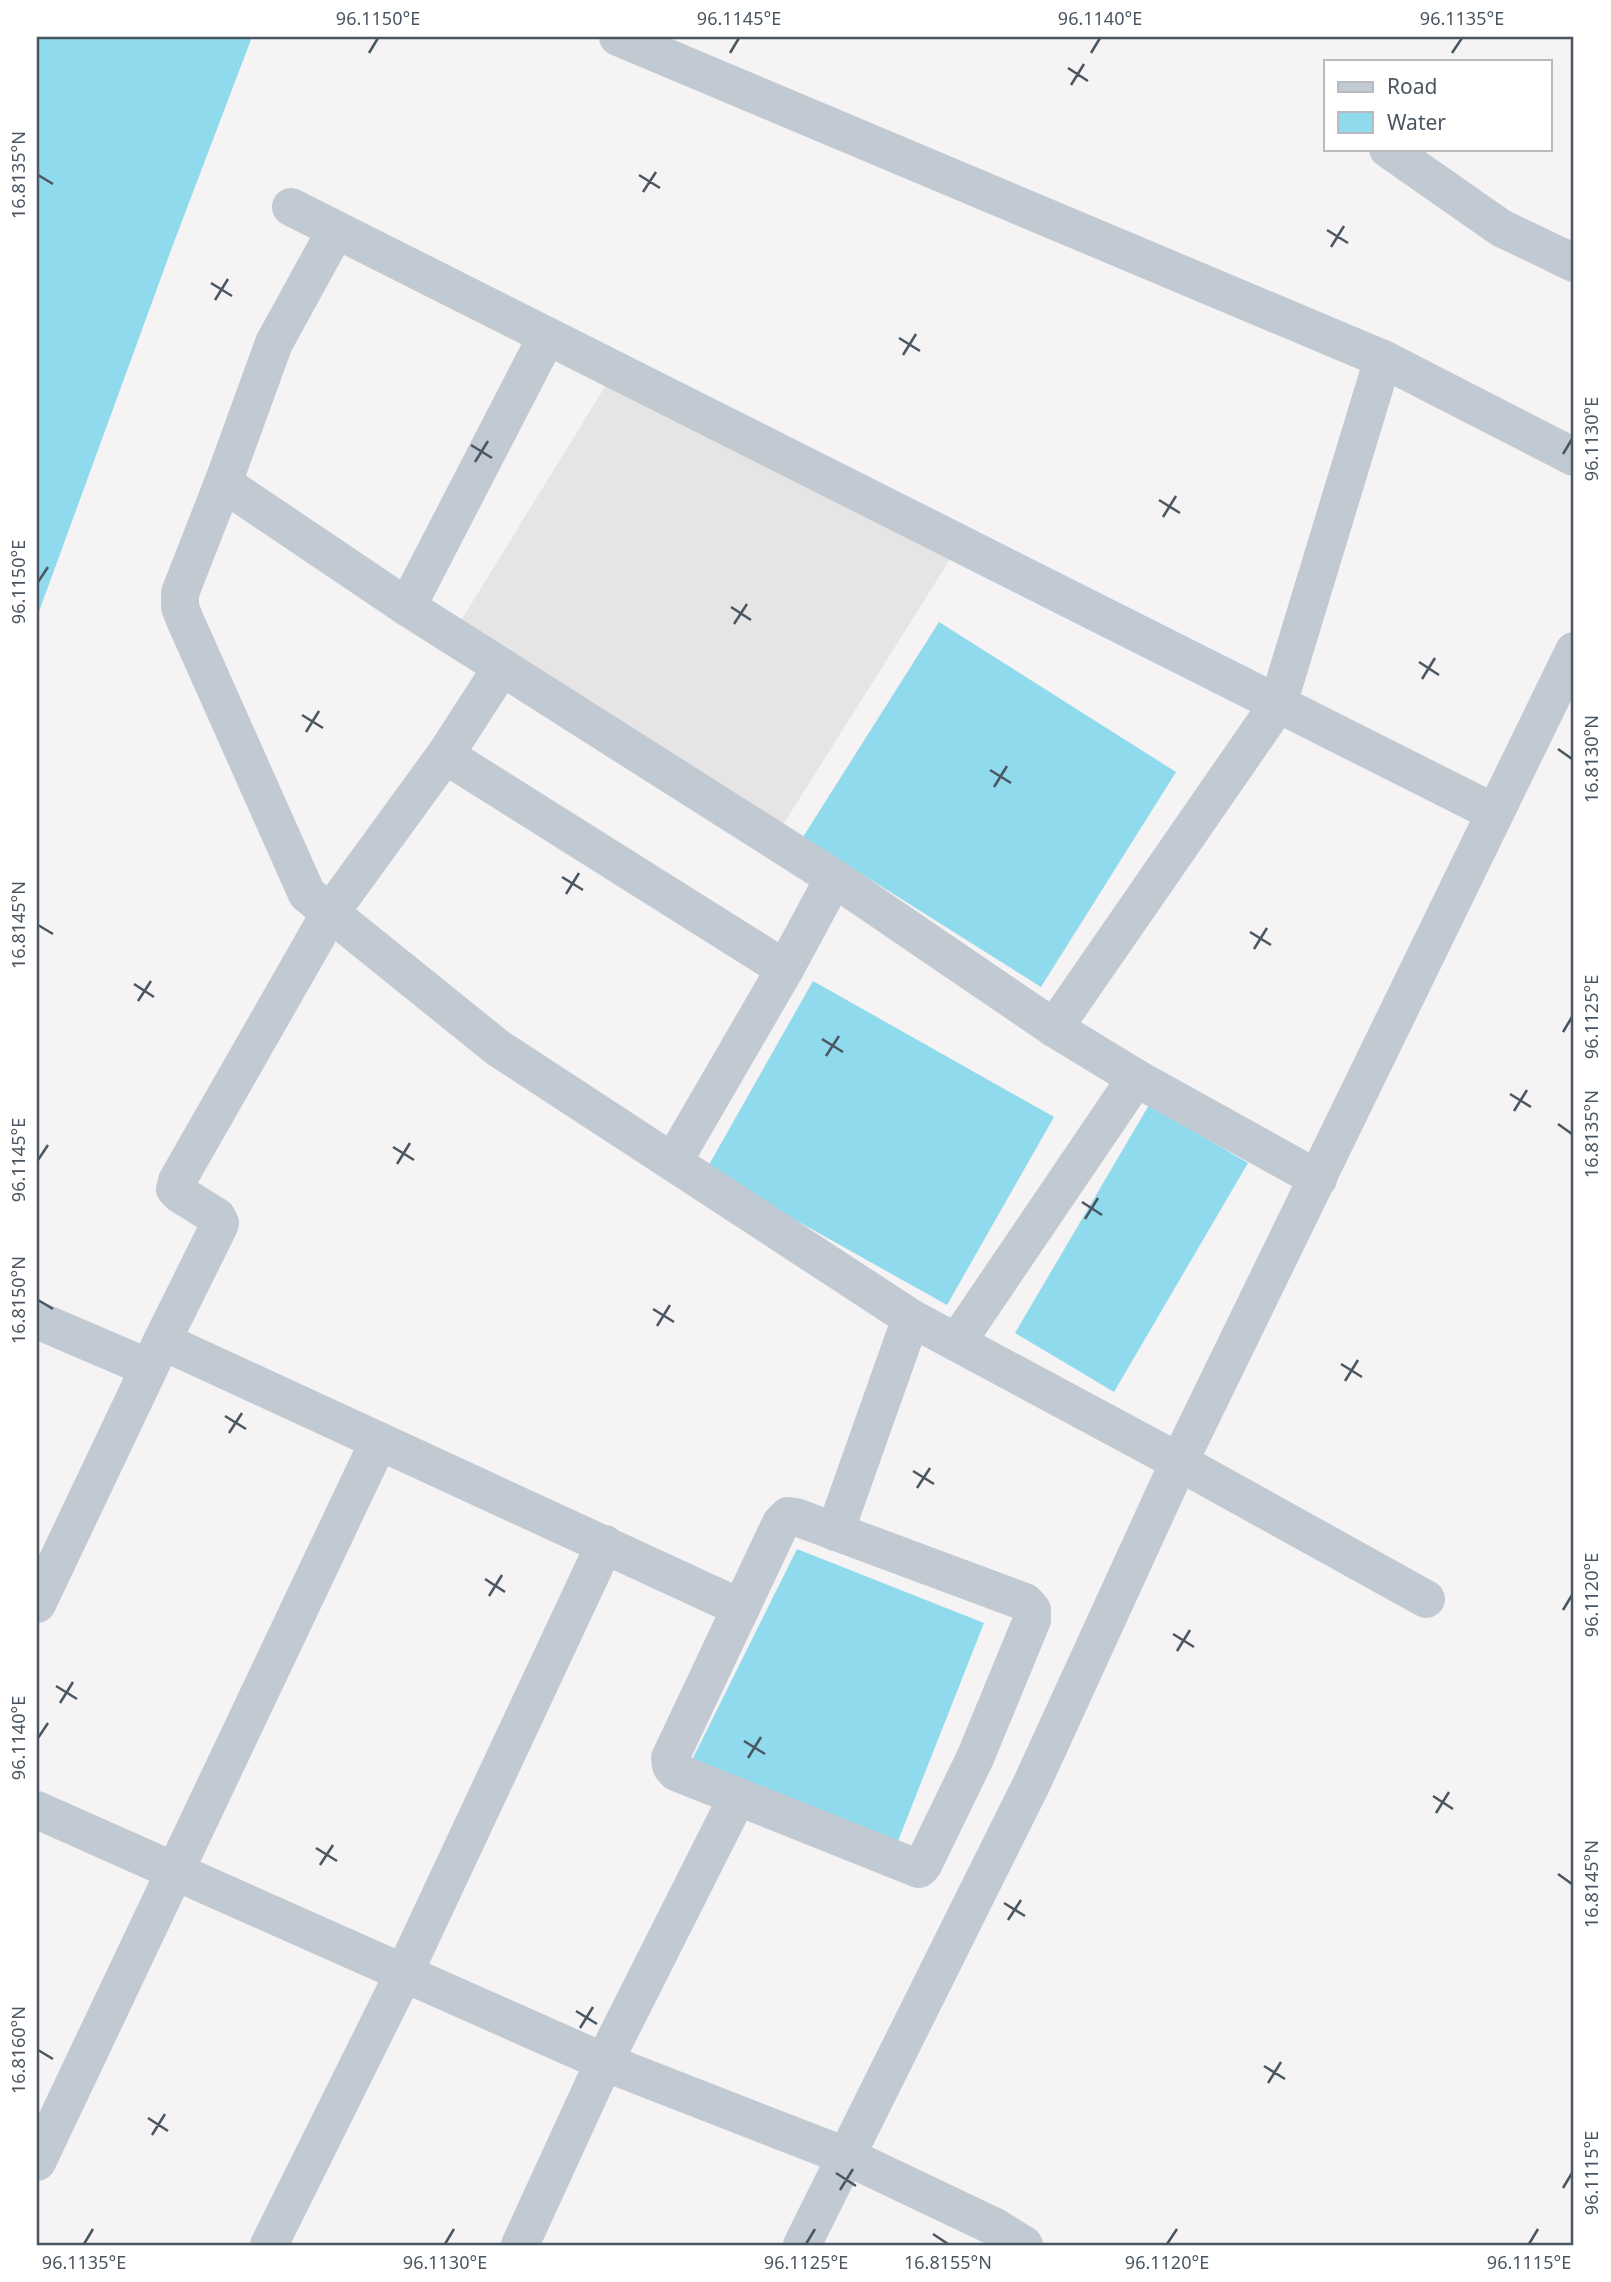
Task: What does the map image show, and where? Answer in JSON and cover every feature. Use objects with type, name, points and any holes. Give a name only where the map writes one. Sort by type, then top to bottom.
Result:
[{"type":"street","points":[[618,37],[1383,359],[1574,457]]},
{"type":"street","points":[[1389,150],[1501,228],[1574,263]]},
{"type":"street","points":[[291,207],[1495,813]]},
{"type":"street","points":[[336,230],[274,343],[180,593],[180,607],[307,894],[498,1048],[911,1318],[1426,1599]]},
{"type":"street","points":[[407,607],[547,336]]},
{"type":"street","points":[[1054,1028],[1278,704],[1383,359]]},
{"type":"street","points":[[223,482],[407,607],[834,878],[1054,1028],[1318,1179]]},
{"type":"street","points":[[802,2245],[1032,1783],[1179,1462],[1574,651]]},
{"type":"street","points":[[37,1604],[220,1223],[217,1217],[180,1194],[175,1189],[177,1181],[330,913],[445,755],[502,667]]},
{"type":"street","points":[[445,755],[785,969]]},
{"type":"street","points":[[673,1162],[785,969],[834,878]]},
{"type":"street","points":[[957,1342],[1136,1077]]},
{"type":"street","points":[[835,1532],[911,1318]]},
{"type":"street","points":[[37,1320],[155,1354],[379,1441],[741,1608]]},
{"type":"street","points":[[37,2162],[379,1441]]},
{"type":"street","points":[[788,1516],[1026,1602],[1032,1610],[1032,1620],[975,1758],[919,1869],[737,1798],[676,1772],[671,1766],[670,1758],[741,1608],[781,1523],[788,1516]]},
{"type":"street","points":[[269,2245],[404,1973],[605,1544]]},
{"type":"street","points":[[975,1758],[1032,1783]]},
{"type":"street","points":[[520,2245],[604,2062],[737,1798]]},
{"type":"street","points":[[37,1810],[604,2062],[848,2157],[995,2227],[1024,2245]]},
{"type":"shaded area","points":[[606,385],[952,556],[781,828],[457,627]]},
{"type":"water","points":[[37,37],[252,37],[37,617]]},
{"type":"water","points":[[939,622],[1176,772],[1041,987],[803,837]]},
{"type":"water","points":[[813,981],[1054,1117],[947,1305],[706,1170]]},
{"type":"water","points":[[1149,1105],[1248,1163],[1114,1392],[1015,1333]]},
{"type":"water","points":[[797,1549],[984,1623],[898,1841],[692,1760]]}]
